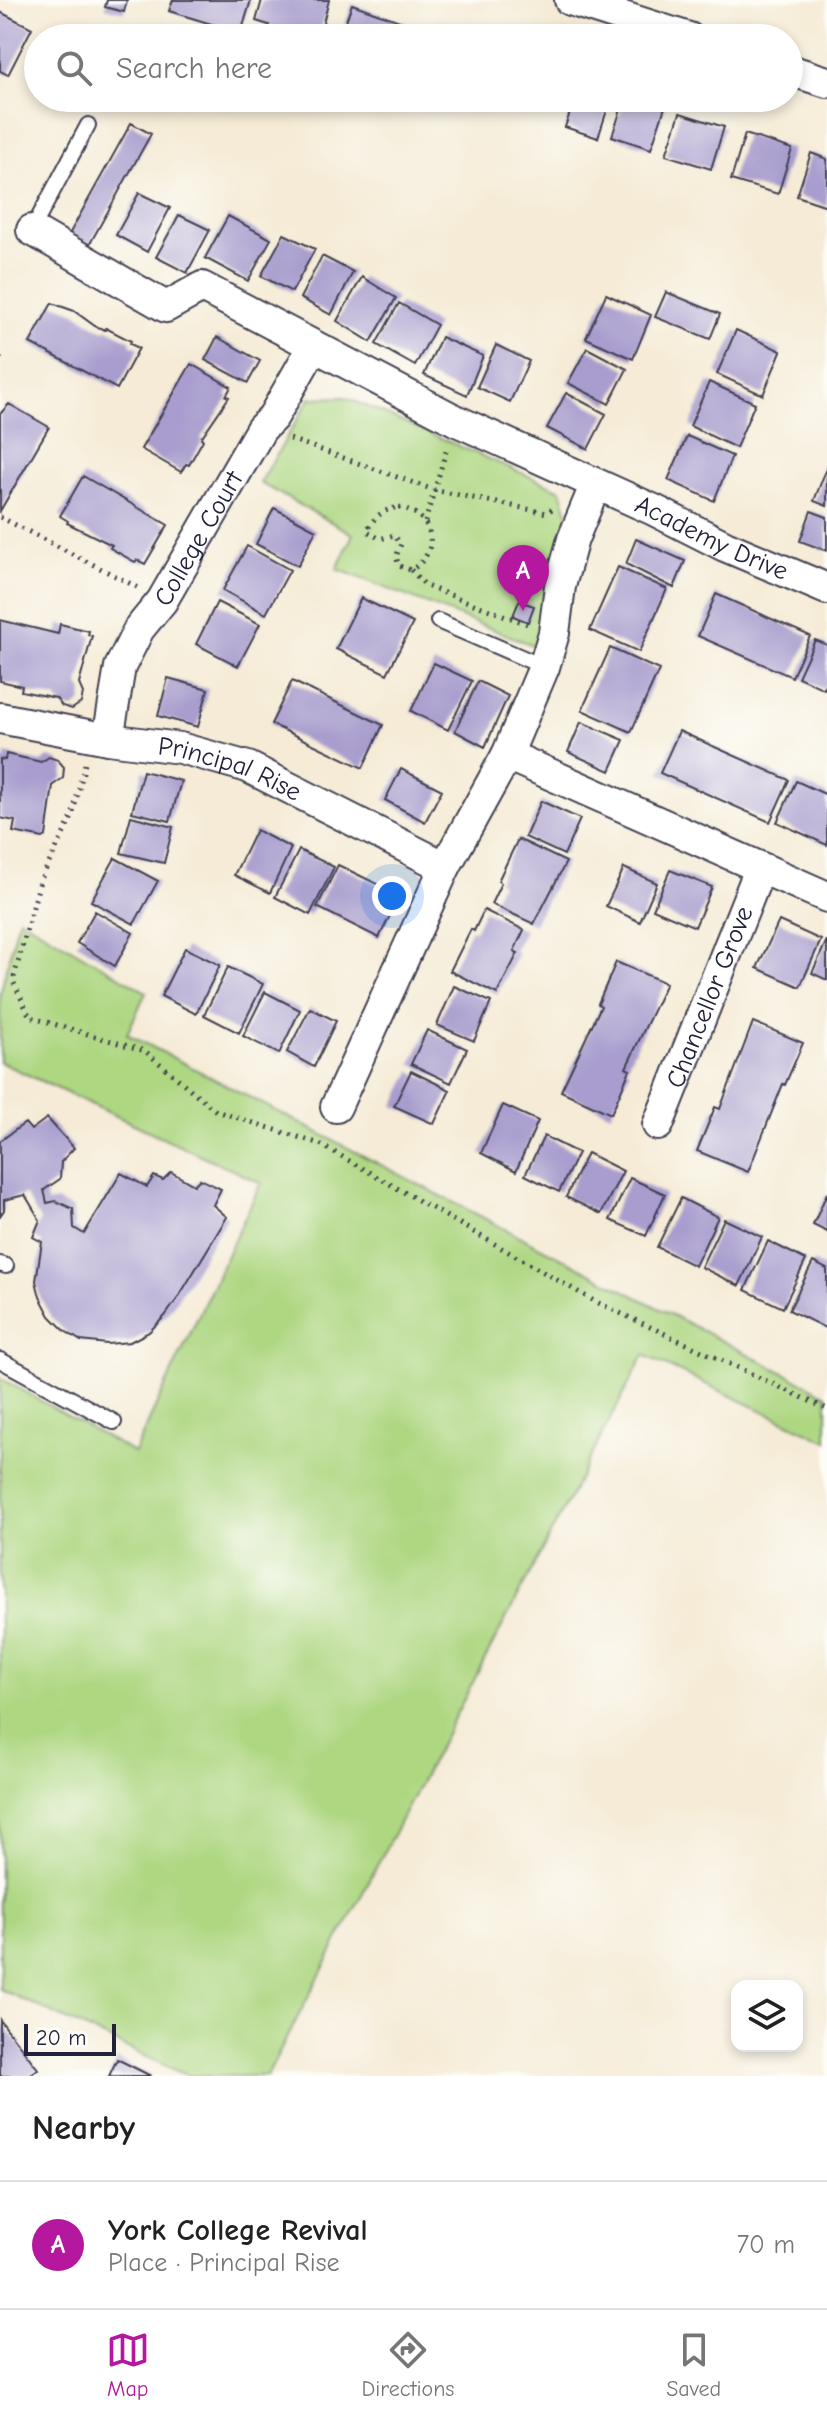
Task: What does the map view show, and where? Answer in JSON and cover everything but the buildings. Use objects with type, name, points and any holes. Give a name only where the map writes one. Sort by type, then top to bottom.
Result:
[{"type":"street","points":[[570,0],[645,24]]},
{"type":"street","points":[[803,74],[827,82]]},
{"type":"street","points":[[32,230],[166,307],[202,287],[455,420],[595,486],[573,539],[563,574],[554,633],[544,667],[507,755],[445,867],[336,1107]]},
{"type":"street","name":"College Court","points":[[108,739],[120,667],[139,629],[162,601],[261,429],[273,417],[313,347]]},
{"type":"street","name":"Academy Drive","points":[[595,486],[827,589]]},
{"type":"street","name":"Principal Rise","points":[[0,718],[108,739],[180,748],[248,767],[445,867]]},
{"type":"street","points":[[507,755],[827,897]]},
{"type":"street","name":"Chancellor Grove","points":[[658,1125],[760,869]]},
{"type":"lane","points":[[32,230],[88,125]]},
{"type":"lane","points":[[438,621],[544,667]]},
{"type":"lane","points":[[0,1360],[114,1422]]},
{"type":"path","points":[[0,357],[0,365]]},
{"type":"path","points":[[425,522],[455,420]]},
{"type":"path","points":[[261,429],[434,490],[547,513],[595,486]]},
{"type":"path","points":[[411,570],[425,558],[430,547],[425,522],[408,509],[388,509],[371,521],[367,531],[380,539],[394,535],[401,544],[396,557],[399,566],[411,570],[426,586],[554,633]]},
{"type":"path","points":[[0,517],[162,601]]},
{"type":"green space","points":[[345,397],[561,490],[568,513],[543,649],[337,569],[353,534],[260,483],[310,398]]},
{"type":"green space","points":[[19,918],[146,992],[127,1034],[827,1395],[827,1441],[644,1355],[267,2076],[188,2076],[0,1989],[0,1378],[134,1453],[261,1183],[0,1062],[0,994]]},
{"type":"place","name":"York College Revival","points":[[523,611]]}]
